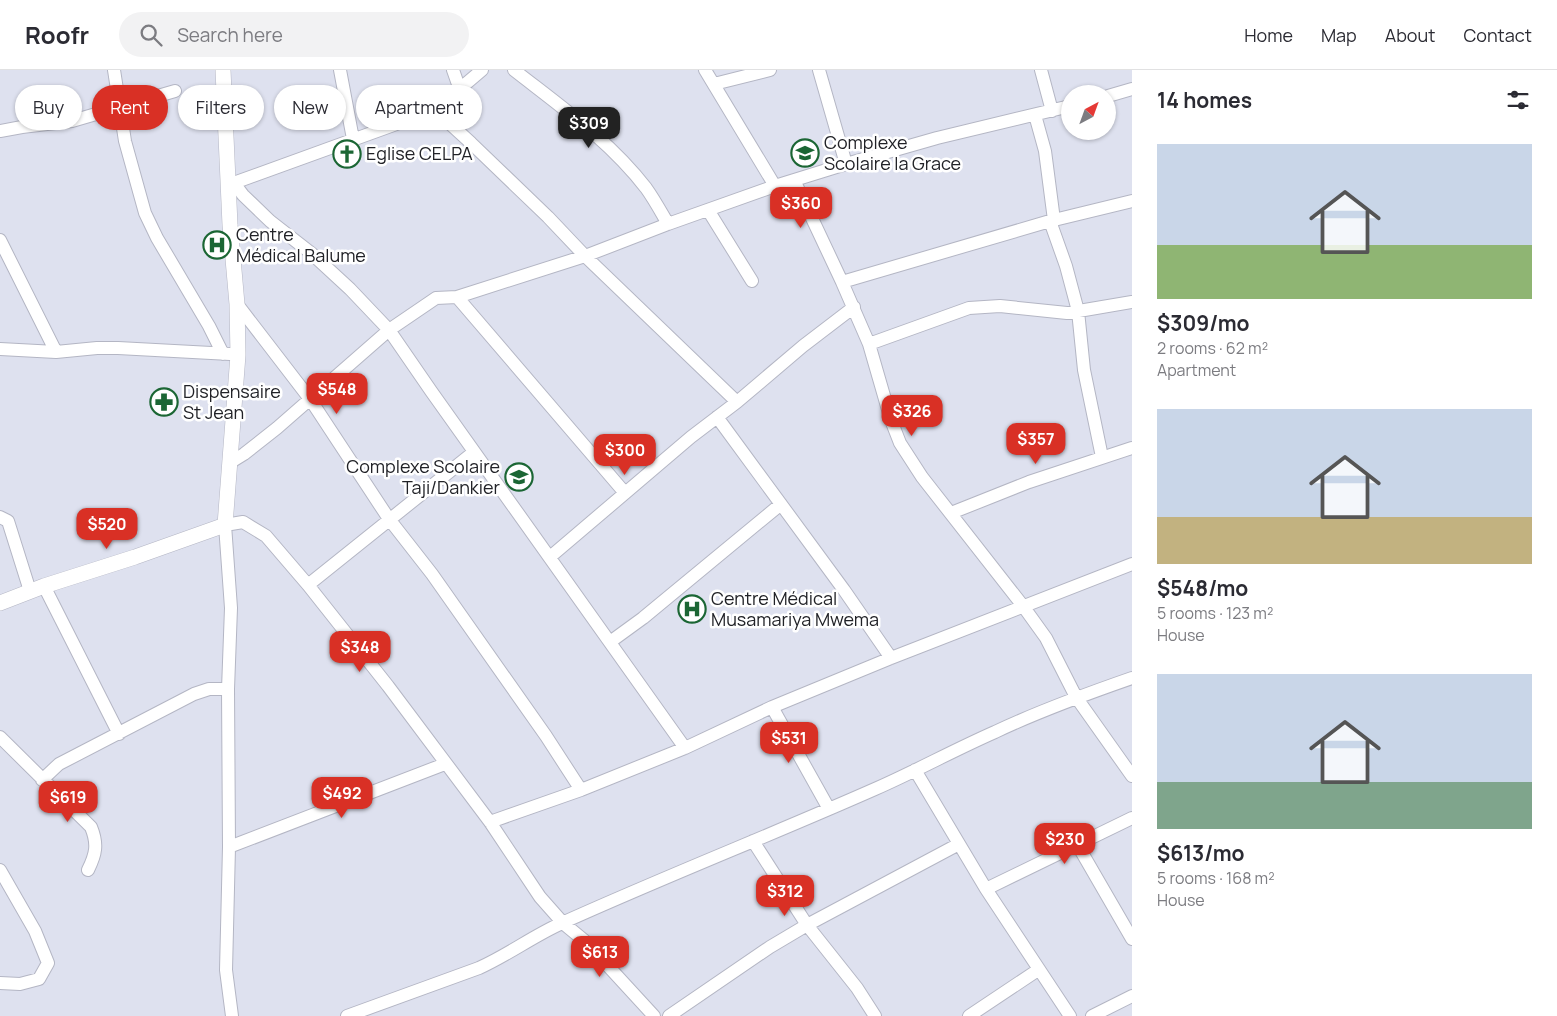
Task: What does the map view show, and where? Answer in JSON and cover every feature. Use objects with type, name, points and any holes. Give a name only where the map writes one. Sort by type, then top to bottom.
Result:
[{"type":"street","points":[[114,70],[116,85]]},
{"type":"street","points":[[222,70],[231,184],[237,304],[230,354],[231,462],[224,525],[231,608],[228,689],[229,847],[226,970],[232,1016]]},
{"type":"street","points":[[340,70],[353,139]]},
{"type":"street","points":[[453,70],[458,85]]},
{"type":"street","points":[[466,85],[482,70]]},
{"type":"street","points":[[514,70],[570,114],[630,168],[647,189],[668,224]]},
{"type":"street","points":[[704,70],[775,186]]},
{"type":"street","points":[[714,84],[770,70]]},
{"type":"street","points":[[819,70],[846,164]]},
{"type":"street","points":[[1041,70],[1052,110]]},
{"type":"street","points":[[1116,94],[1132,89]]},
{"type":"street","points":[[168,93],[175,91]]},
{"type":"street","points":[[231,462],[244,454],[310,399],[389,330],[436,298],[457,297],[585,256],[775,186],[846,164],[936,138],[1061,108]]},
{"type":"street","points":[[0,131],[22,126],[72,121],[92,115]]},
{"type":"street","points":[[1035,115],[1045,151],[1052,220],[1078,310],[1084,370],[1102,457]]},
{"type":"street","points":[[123,130],[145,213],[209,326],[230,354]]},
{"type":"street","points":[[231,184],[378,130]]},
{"type":"street","points":[[457,130],[737,402]]},
{"type":"street","points":[[794,180],[854,307],[869,344],[900,444],[922,477],[1046,638],[1076,697],[1132,776]]},
{"type":"street","points":[[231,184],[270,221],[311,253],[350,289],[389,330],[685,748]]},
{"type":"street","points":[[842,282],[1052,220],[1132,201]]},
{"type":"street","points":[[708,210],[752,281]]},
{"type":"street","points":[[0,240],[56,352]]},
{"type":"street","points":[[457,297],[626,493]]},
{"type":"street","points":[[869,344],[969,308],[1000,306],[1067,313],[1132,302]]},
{"type":"street","points":[[237,304],[310,399],[389,519],[444,590],[546,736],[581,790]]},
{"type":"street","points":[[550,557],[691,437],[854,307]]},
{"type":"street","points":[[0,350],[56,352],[118,348],[230,354]]},
{"type":"street","points":[[717,417],[782,504],[891,658]]},
{"type":"street","points":[[950,513],[1029,482],[1132,448]]},
{"type":"street","points":[[308,585],[474,452]]},
{"type":"street","points":[[610,642],[643,618],[782,504]]},
{"type":"street","points":[[0,517],[8,521],[37,589],[119,734]]},
{"type":"street","points":[[0,603],[224,525],[243,522],[266,536],[308,585],[388,686],[490,822],[540,897],[563,923],[586,942],[654,1016]]},
{"type":"street","points":[[490,822],[581,790],[685,748],[772,707],[891,658],[1132,564]]},
{"type":"street","points":[[346,1016],[479,968],[499,959],[540,933],[829,809],[995,731],[1076,697],[1132,678]]},
{"type":"street","points":[[42,780],[59,764],[194,694],[209,689],[228,689]]},
{"type":"street","points":[[772,707],[829,809]]},
{"type":"street","points":[[0,737],[91,827],[95,838],[96,852],[88,870]]},
{"type":"street","points":[[229,847],[445,764]]},
{"type":"street","points":[[915,770],[986,889],[1070,1016]]},
{"type":"street","points":[[986,889],[1132,818]]},
{"type":"street","points":[[753,841],[807,925],[858,988],[875,1016]]},
{"type":"street","points":[[669,1016],[807,925],[959,844]]},
{"type":"street","points":[[1077,844],[1132,938]]},
{"type":"street","points":[[0,870],[36,931],[48,963],[40,979],[20,984],[0,983]]},
{"type":"street","points":[[969,1016],[1038,970]]},
{"type":"street","points":[[1092,1016],[1132,996]]},
{"type":"place","name":"Complexe Scolaire la Grace","points":[[805,153]]},
{"type":"place","name":"Eglise CELPA","points":[[347,154]]},
{"type":"place","name":"Centre Médical Balume","points":[[217,245]]},
{"type":"place","name":"Dispensaire St Jean","points":[[164,402]]},
{"type":"place","name":"Complexe Scolaire Taji/Dankier","points":[[519,477]]},
{"type":"place","name":"Centre Médical Musamariya Mwema","points":[[692,609]]}]
